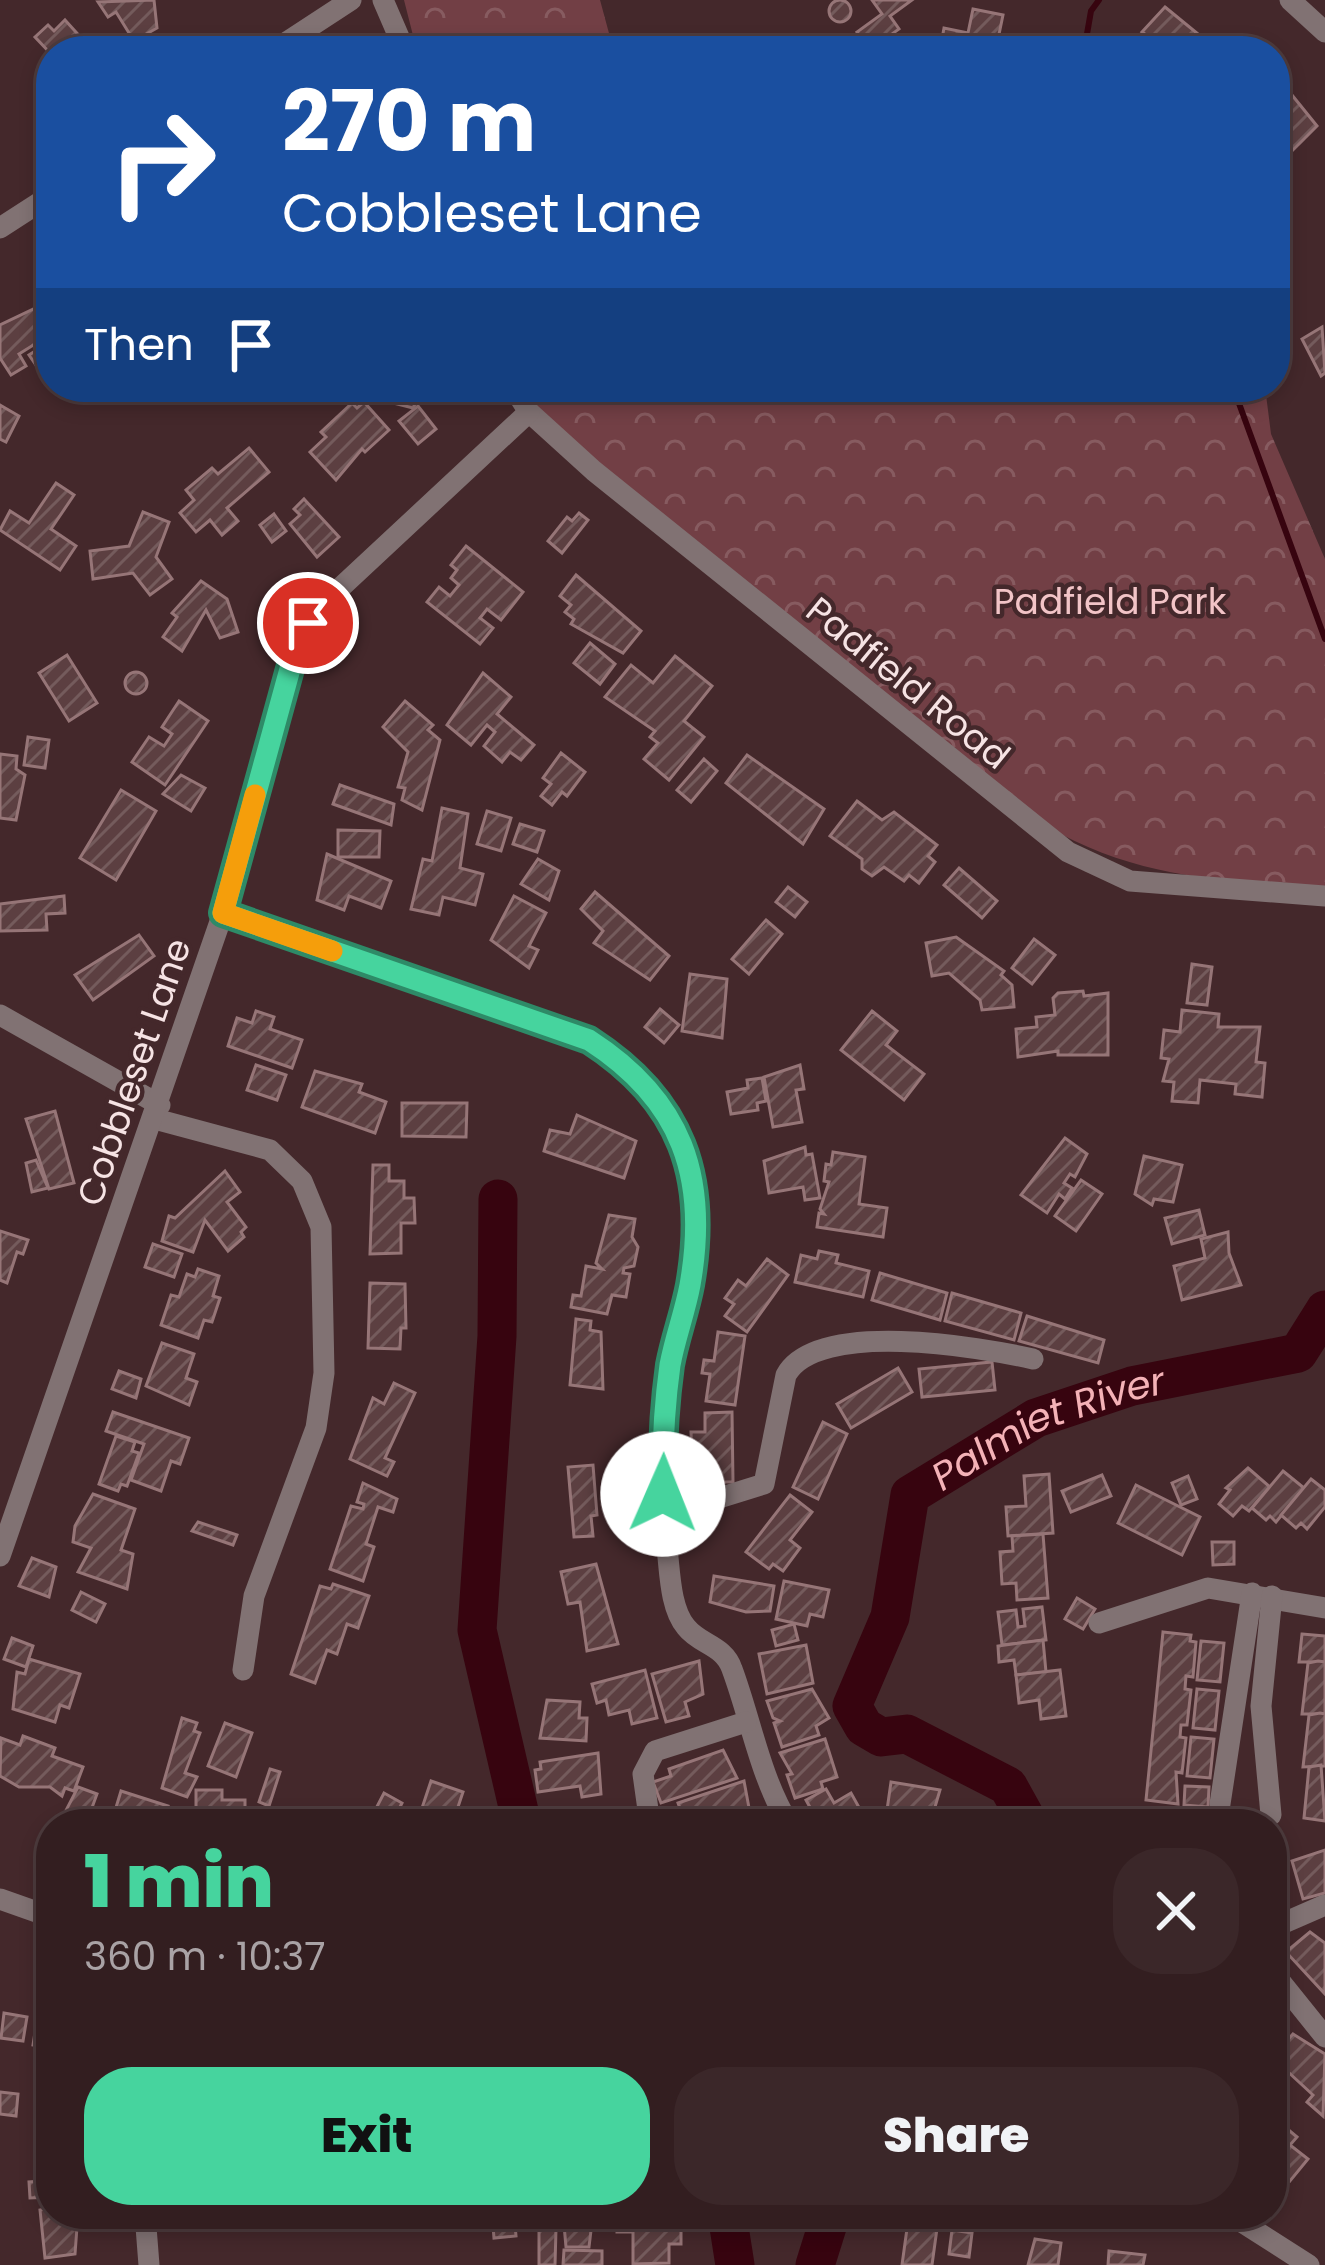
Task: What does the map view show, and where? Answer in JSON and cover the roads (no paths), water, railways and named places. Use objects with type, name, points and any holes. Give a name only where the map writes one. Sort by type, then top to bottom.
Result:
[{"type":"street","points":[[296,36],[351,0]]},
{"type":"street","points":[[383,0],[399,36]]},
{"type":"street","points":[[1290,0],[1320,21]]},
{"type":"street","points":[[0,228],[36,205]]},
{"type":"street","name":"Padfield Road","points":[[523,402],[750,600],[1068,852],[1130,881],[1325,896]]},
{"type":"street","name":"Cobbleset Lane","points":[[0,1556],[223,913],[293,658],[308,623],[530,412]]},
{"type":"street","points":[[223,913],[589,1040],[631,1070],[666,1110],[685,1148],[694,1233],[690,1283],[670,1364],[663,1500],[676,1605],[686,1628],[724,1655],[783,1809]]},
{"type":"street","points":[[0,1015],[157,1112],[270,1150],[302,1180],[321,1227],[319,1414],[254,1596],[242,1670]]},
{"type":"street","points":[[663,1500],[719,1498],[764,1484],[786,1375],[794,1361],[818,1352],[900,1339],[1033,1359]]},
{"type":"street","points":[[1099,1623],[1195,1591],[1262,1594],[1325,1608]]},
{"type":"street","points":[[1220,1804],[1262,1594]]},
{"type":"street","points":[[1262,1594],[1261,1706],[1270,1809]]},
{"type":"street","points":[[648,1809],[643,1774],[655,1751],[746,1722]]},
{"type":"street","points":[[0,1899],[36,1912]]},
{"type":"street","points":[[1287,1921],[1324,1907]]},
{"type":"street","points":[[1287,1990],[1325,2037]]},
{"type":"street","points":[[147,2229],[149,2265]]},
{"type":"street","points":[[1253,2229],[1309,2265]]},
{"type":"waterway","points":[[1087,36],[1091,11],[1099,0]]},
{"type":"waterway","points":[[1238,402],[1325,639]]},
{"type":"waterway","name":"Palmiet River","points":[[498,1199],[497,1336],[477,1630],[519,1809]]},
{"type":"waterway","name":"Palmiet River","points":[[1021,1809],[1008,1786],[907,1734],[881,1737],[864,1727],[852,1706],[890,1617],[910,1495],[1036,1418],[1132,1386],[1298,1353],[1325,1310]]},
{"type":"waterway","name":"Palmiet River","points":[[729,2229],[735,2265]]},
{"type":"waterway","name":"Palmiet River","points":[[815,2265],[826,2229]]},
{"type":"park label","name":"Padfield Park","points":[[1110,601]]}]
